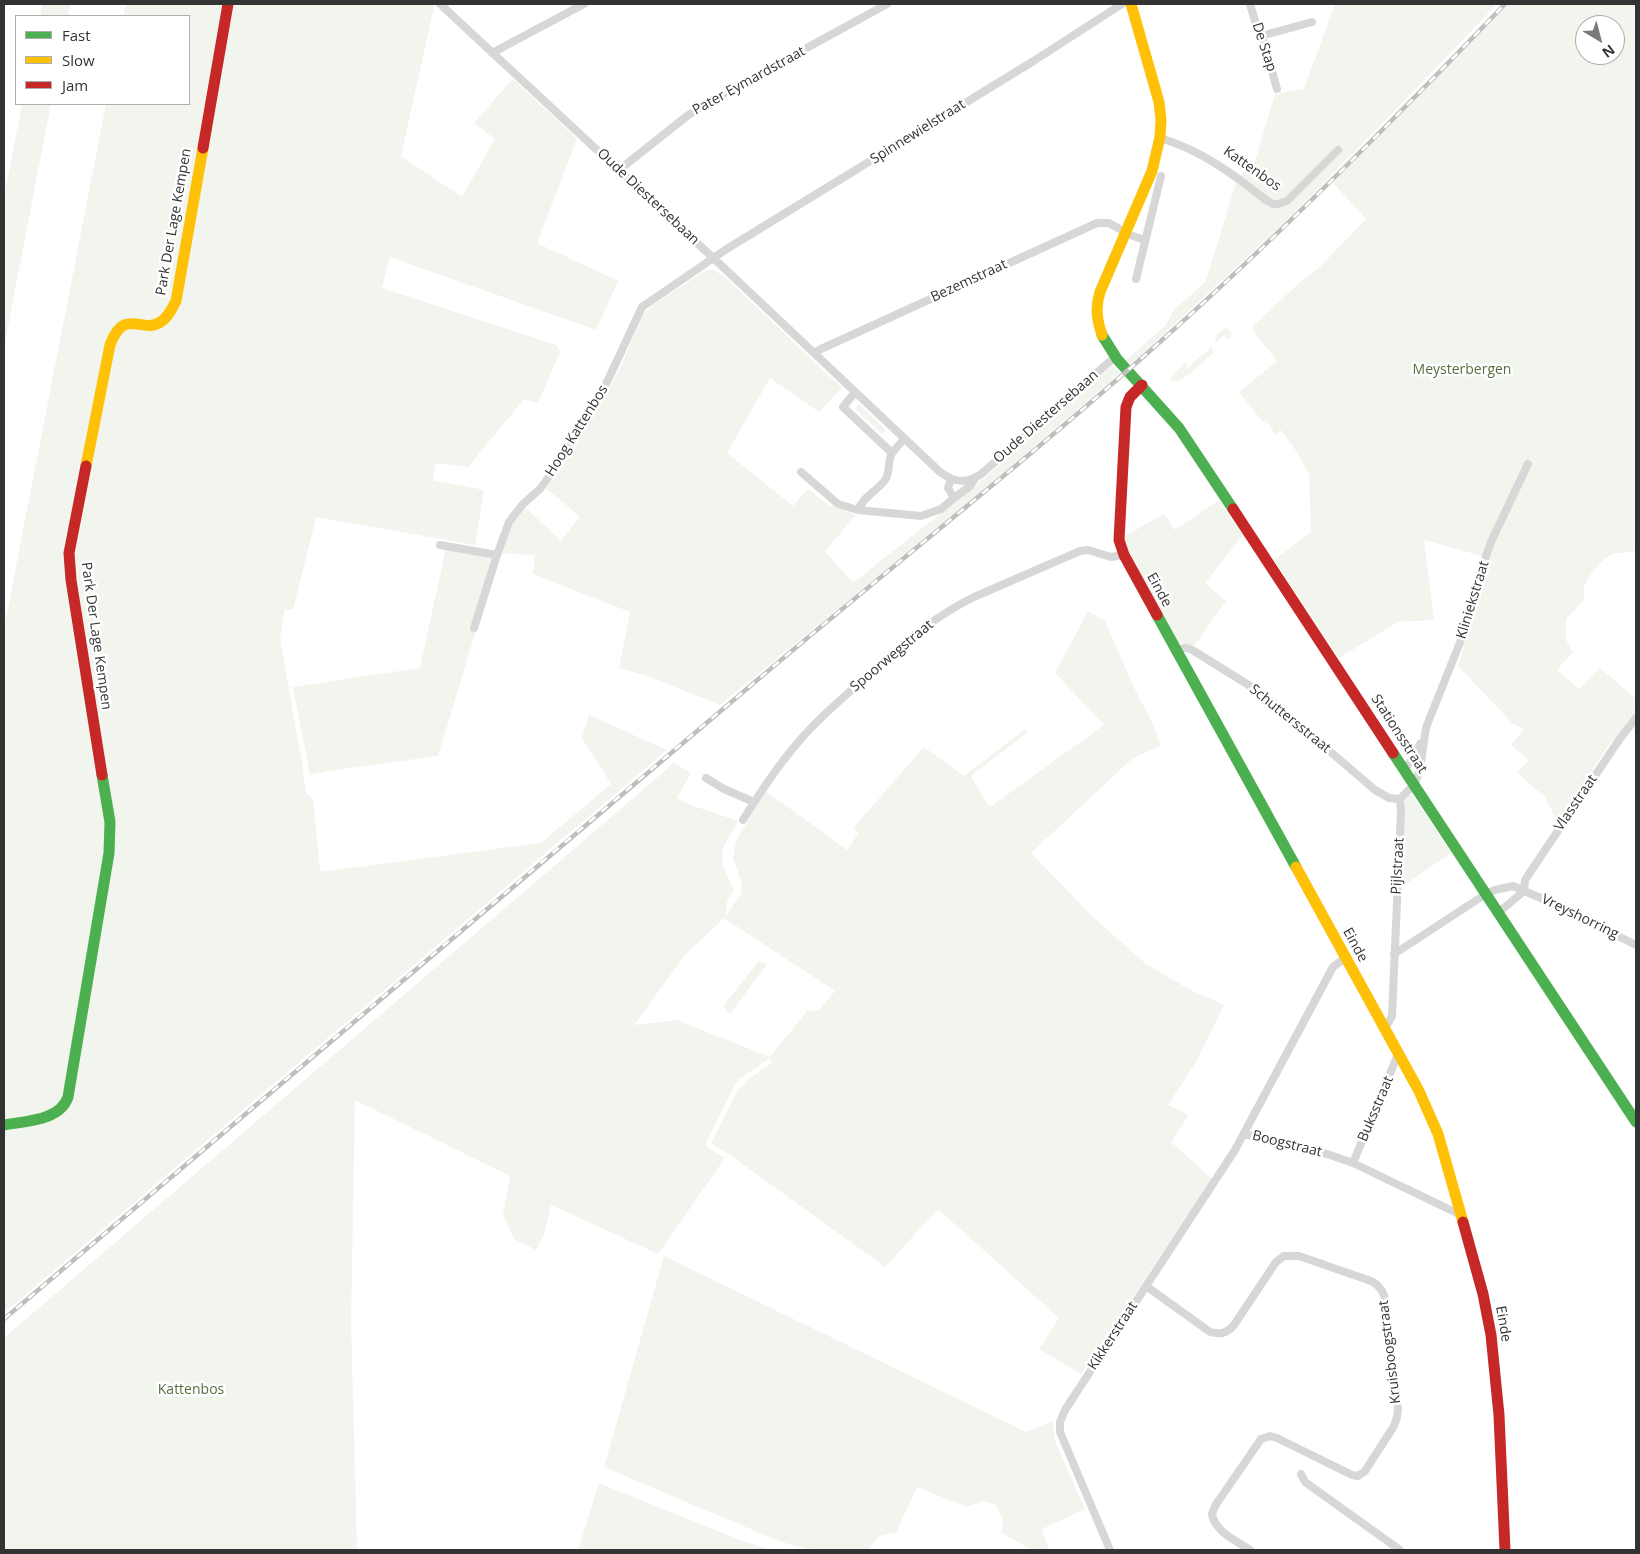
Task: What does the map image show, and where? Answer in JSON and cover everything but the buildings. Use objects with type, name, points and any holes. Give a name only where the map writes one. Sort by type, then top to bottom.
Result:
[{"type":"street","name":"Park Der Lage Kempen","points":[[4,1125],[42,1116],[61,1109],[69,1093],[110,839],[110,822],[71,580],[69,553],[110,344],[116,332],[126,324],[155,325],[160,323],[168,316],[176,301],[228,4]]},
{"type":"street","name":"Oude Diestersebaan","points":[[440,4],[714,258],[904,439],[951,480]]},
{"type":"street","points":[[492,52],[584,4]]},
{"type":"street","name":"Pater Eymardstraat","points":[[619,170],[687,116],[710,101],[887,4]]},
{"type":"street","name":"Spinnewielstraat","points":[[714,258],[1032,62],[1122,4]]},
{"type":"street","points":[[1116,356],[1104,340],[1098,322],[1096,313],[1098,298],[1103,282],[1152,171],[1158,152],[1161,116],[1159,102],[1132,4]]},
{"type":"street","name":"De Stap","points":[[1250,4],[1264,42],[1277,90]]},
{"type":"street","points":[[1261,36],[1312,22]]},
{"type":"street","name":"Kattenbos","points":[[1160,138],[1180,144],[1216,162],[1273,204],[1283,204],[1292,197],[1338,150]]},
{"type":"street","points":[[1136,279],[1161,176]]},
{"type":"street","name":"Bezemstraat","points":[[814,353],[821,348],[1097,223],[1109,223],[1125,232]]},
{"type":"street","points":[[1125,232],[1145,240]]},
{"type":"street","name":"Hoog Kattenbos","points":[[474,628],[508,522],[540,489],[556,468],[616,366],[639,311],[653,298],[714,258]]},
{"type":"street","name":"Oude Diestersebaan","points":[[801,472],[838,504],[858,510],[921,516],[941,509],[970,486],[976,477],[1116,356]]},
{"type":"street","name":"Stationsstraat","points":[[1116,356],[1174,423],[1199,458],[1636,1122]]},
{"type":"street","name":"Einde","points":[[1142,385],[1130,396],[1126,407],[1119,540],[1124,555],[1176,653],[1384,1027],[1429,1112],[1438,1134],[1483,1294],[1491,1335],[1499,1415],[1505,1550]]},
{"type":"street","points":[[855,392],[843,406],[892,453]]},
{"type":"street","points":[[858,510],[861,503],[887,477],[890,457],[904,439]]},
{"type":"street","name":"Kliniekstraat","points":[[1404,768],[1413,759],[1424,738],[1461,640],[1477,582],[1491,542],[1528,464]]},
{"type":"street","points":[[954,498],[948,488],[951,480],[967,480],[976,477]]},
{"type":"street","points":[[440,545],[497,555]]},
{"type":"street","name":"Spoorwegstraat","points":[[742,820],[770,778],[812,727],[893,653],[927,625],[974,597],[1080,551],[1088,550],[1111,557],[1124,555]]},
{"type":"street","name":"Schuttersstraat","points":[[1176,653],[1180,648],[1186,647],[1262,694],[1375,790],[1389,798],[1400,799]]},
{"type":"street","name":"Vlasstraat","points":[[1524,891],[1525,880],[1619,740],[1636,718]]},
{"type":"street","name":"Kliniekstraat","points":[[1414,784],[1424,738]]},
{"type":"street","points":[[706,778],[724,789],[754,802]]},
{"type":"street","points":[[1400,799],[1414,784]]},
{"type":"street","name":"Pijlstraat","points":[[1384,1027],[1392,1016],[1400,799]]},
{"type":"street","name":"Vreyshorring","points":[[1486,894],[1513,886],[1636,945]]},
{"type":"street","name":"Vreyshorring","points":[[1498,913],[1524,891]]},
{"type":"street","points":[[1394,954],[1486,894]]},
{"type":"street","name":"Boogstraat","points":[[1345,958],[1333,967],[1244,1134],[1327,1154],[1353,1163],[1460,1215]]},
{"type":"street","name":"Buksstraat","points":[[1353,1163],[1398,1054]]},
{"type":"street","name":"Kikkerstraat","points":[[1110,1550],[1060,1432],[1060,1422],[1065,1410],[1244,1134]]},
{"type":"street","name":"Kruisboogstraat","points":[[1146,1286],[1210,1332],[1220,1334],[1226,1333],[1234,1325],[1276,1262],[1284,1256],[1299,1256],[1371,1282],[1379,1286],[1384,1295],[1398,1409],[1394,1426],[1365,1470],[1358,1476],[1345,1472],[1277,1438],[1270,1436],[1257,1442],[1215,1506],[1212,1514],[1215,1524],[1220,1529],[1250,1550]]},
{"type":"street","points":[[1301,1474],[1305,1482],[1400,1550]]},
{"type":"green space","points":[[42,4],[71,4],[68,15],[40,15]]},
{"type":"green space","points":[[126,4],[432,4],[434,7],[401,156],[462,197],[495,139],[474,123],[513,79],[577,139],[537,243],[618,281],[596,330],[390,257],[382,288],[556,345],[560,352],[538,403],[524,399],[468,467],[436,463],[433,480],[484,490],[475,545],[316,517],[293,610],[285,609],[280,639],[306,794],[313,798],[320,872],[541,843],[611,784],[582,738],[589,715],[667,750],[4,1313],[4,628],[106,105],[190,105],[190,15],[123,15]]},
{"type":"green space","points":[[1335,4],[1497,4],[1284,223],[1131,364],[1127,359],[1165,326],[1174,310],[1206,281],[1237,179],[1255,161],[1275,94],[1304,89]]},
{"type":"green space","name":"Meysterbergen","points":[[1508,4],[1636,4],[1636,550],[1612,554],[1604,559],[1588,579],[1584,588],[1584,600],[1566,619],[1566,640],[1573,652],[1557,670],[1579,689],[1600,668],[1636,699],[1636,715],[1608,746],[1558,823],[1545,797],[1517,771],[1529,761],[1511,745],[1524,729],[1512,723],[1458,666],[1489,558],[1424,540],[1434,620],[1398,622],[1339,658],[1274,560],[1311,532],[1309,474],[1281,430],[1276,435],[1266,420],[1263,422],[1239,392],[1277,361],[1252,327],[1300,282],[1319,268],[1366,219],[1333,183]]},
{"type":"green space","points":[[22,105],[51,105],[4,347],[4,198]]},
{"type":"green space","points":[[706,270],[714,270],[725,277],[842,388],[819,412],[770,378],[727,453],[793,506],[808,489],[827,504],[856,515],[825,551],[853,583],[980,482],[1113,365],[1120,373],[989,485],[720,705],[647,676],[619,668],[630,612],[533,574],[535,555],[501,553],[511,526],[526,508],[561,541],[579,517],[546,489],[566,462],[620,369],[643,314],[650,307]]},
{"type":"green space","points":[[1225,328],[1230,330],[1231,336],[1226,340],[1225,335],[1216,342],[1215,336]]},
{"type":"green space","points":[[1212,347],[1213,353],[1187,376],[1171,381],[1171,376],[1186,362],[1187,368]]},
{"type":"green space","points":[[859,404],[886,430],[882,434],[855,409]]},
{"type":"green space","points":[[1219,500],[1243,535],[1205,583],[1226,601],[1194,646],[1175,642],[1128,557],[1123,537],[1164,514],[1175,530]]},
{"type":"green space","points":[[446,548],[493,560],[476,630],[438,756],[310,775],[293,687],[420,668]]},
{"type":"green space","points":[[1088,611],[1105,621],[1136,692],[1151,720],[1161,746],[1133,758],[1031,853],[1093,917],[1146,964],[1192,991],[1224,1005],[1197,1060],[1168,1105],[1189,1115],[1171,1142],[1212,1179],[1081,1374],[1039,1349],[1059,1318],[938,1209],[885,1267],[711,1143],[738,1090],[750,1078],[772,1063],[770,1058],[739,1079],[733,1088],[706,1143],[708,1148],[725,1158],[658,1254],[551,1205],[544,1235],[536,1250],[514,1239],[503,1215],[510,1176],[355,1100],[351,1322],[357,1550],[4,1550],[4,1338],[674,763],[691,773],[677,798],[688,804],[738,821],[722,850],[723,867],[734,890],[727,901],[725,917],[741,894],[742,884],[733,858],[736,841],[766,791],[847,850],[858,834],[854,827],[924,747],[964,776],[1025,729],[1027,733],[971,776],[990,807],[1104,725],[1055,673]],"holes":[[[724,918],[835,991],[818,1011],[808,1010],[770,1057],[677,1020],[634,1025],[685,955]]]},
{"type":"green space","points":[[1413,795],[1451,853],[1401,887],[1405,802],[1407,796]]},
{"type":"green space","points":[[759,961],[767,964],[730,1014],[723,1006]]},
{"type":"green space","points":[[664,1256],[1026,1432],[1053,1421],[1055,1441],[1085,1509],[1042,1529],[1049,1550],[1033,1550],[1001,1533],[1002,1518],[994,1504],[983,1501],[967,1507],[917,1487],[896,1533],[879,1536],[868,1550],[814,1550],[791,1545],[767,1536],[604,1467]]},
{"type":"green space","points":[[599,1483],[740,1540],[772,1550],[578,1550]]},
{"type":"railway","points":[[4,1319],[667,756],[1112,384],[1250,260],[1421,91],[1505,4]]},
{"type":"traffic: fast","points":[[1102,335],[1117,359],[1179,428],[1233,509]]},
{"type":"traffic: fast","points":[[1157,615],[1296,867]]},
{"type":"traffic: fast","points":[[1393,753],[1636,1122]]},
{"type":"traffic: fast","points":[[4,1125],[31,1121],[50,1115],[58,1111],[68,1097],[109,853],[110,822],[102,775]]},
{"type":"traffic: slow","points":[[1102,335],[1097,314],[1100,292],[1152,171],[1160,137],[1159,102],[1131,4]]},
{"type":"traffic: slow","points":[[86,466],[110,345],[116,333],[122,326],[128,324],[155,325],[162,321],[176,301],[203,148]]},
{"type":"traffic: slow","points":[[1296,867],[1419,1091],[1438,1134],[1463,1222]]},
{"type":"traffic: jam","points":[[203,148],[228,4]]},
{"type":"traffic: jam","points":[[1142,385],[1130,397],[1126,407],[1119,540],[1124,555],[1157,615]]},
{"type":"traffic: jam","points":[[86,466],[69,553],[71,580],[102,775]]},
{"type":"traffic: jam","points":[[1233,509],[1393,753]]},
{"type":"traffic: jam","points":[[1463,1222],[1483,1294],[1491,1335],[1499,1415],[1505,1550]]}]
